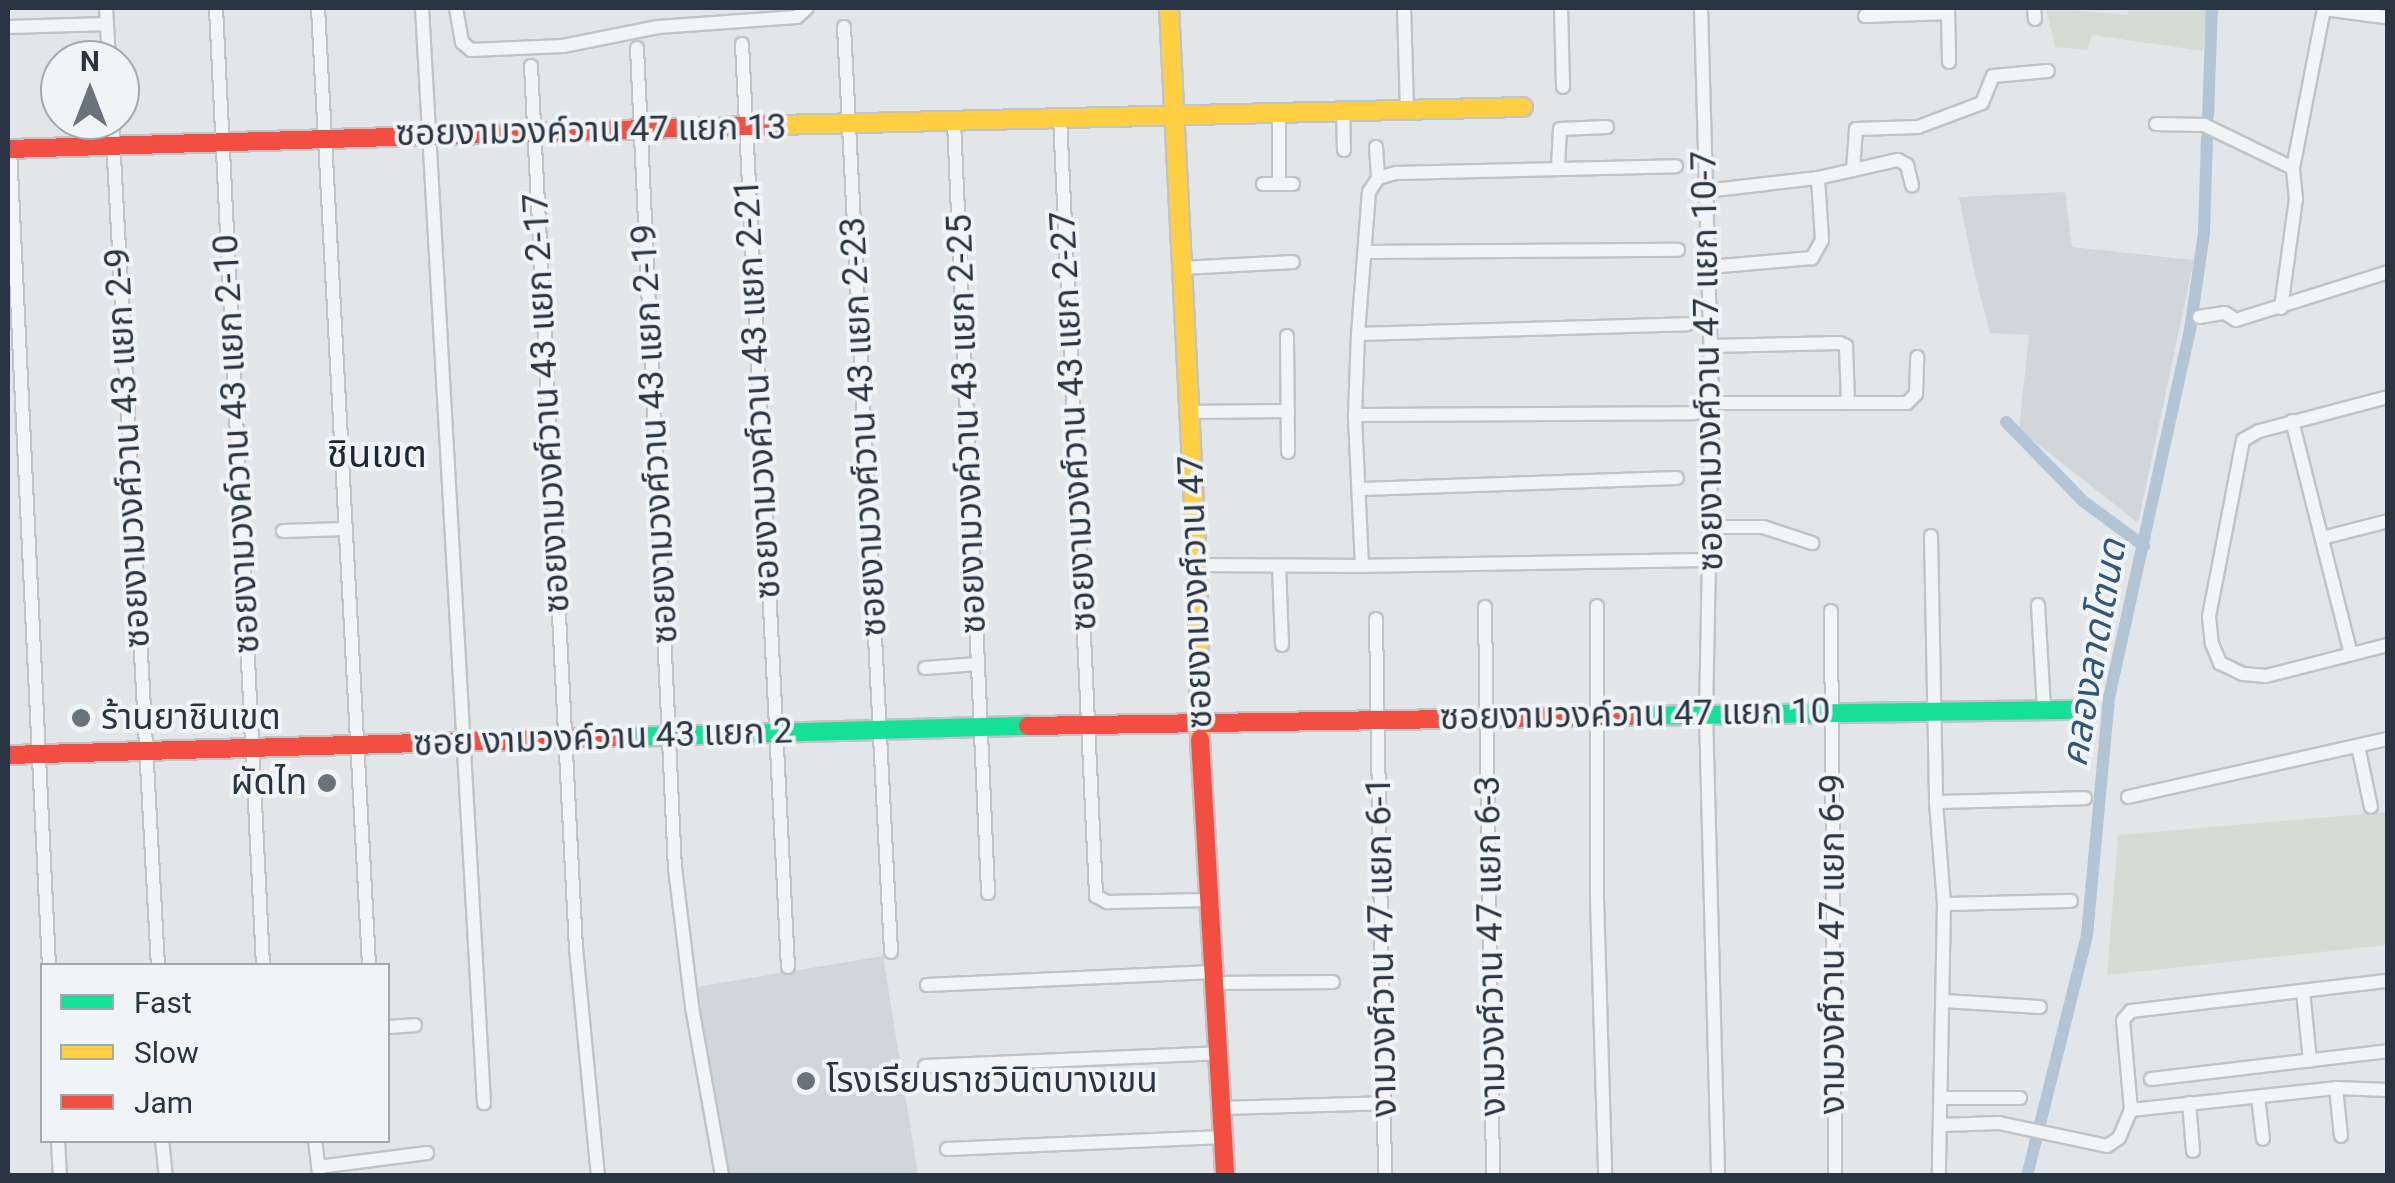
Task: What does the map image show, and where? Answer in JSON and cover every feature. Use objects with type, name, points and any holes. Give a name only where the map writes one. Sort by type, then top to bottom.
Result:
[{"type":"street","points":[[106,8],[108,40]]},
{"type":"street","name":"ซอยงามวงค์วาน 43 แยก 2-10","points":[[216,8],[263,963]]},
{"type":"street","points":[[318,8],[369,963]]},
{"type":"street","points":[[422,8],[460,742],[484,1103]]},
{"type":"street","points":[[456,8],[462,42],[471,50],[563,46],[658,27],[806,11]]},
{"type":"street","name":"ซอยงามวงศ์วาน 47","points":[[1169,8],[1197,566],[1199,722],[1225,1176]]},
{"type":"street","points":[[1404,8],[1408,107]]},
{"type":"street","points":[[1561,8],[1562,87]]},
{"type":"street","name":"ซอยงามวงศ์วาน 47 แยก 10-7","points":[[1701,8],[1712,403],[1706,714],[1718,1176]]},
{"type":"street","points":[[2282,308],[2296,199],[2293,168],[2324,8],[2384,17]]},
{"type":"street","points":[[1866,16],[1948,10],[1949,62]]},
{"type":"street","points":[[8,27],[107,24]]},
{"type":"street","name":"ซอยงามวงศ์วาน 43 แยก 2-23","points":[[844,28],[891,952]]},
{"type":"street","name":"ซอยงามวงศ์วาน 43 แยก 2-21","points":[[742,44],[788,967]]},
{"type":"street","name":"ซอยงามวงศ์วาน 43 แยก 2-19","points":[[637,48],[638,131],[679,903],[692,1007],[722,1176]]},
{"type":"street","name":"ซอยงามวงศ์วาน 43 แยก 2-17","points":[[531,66],[564,739],[584,1050],[598,1176]]},
{"type":"street","points":[[1853,170],[1856,130],[1918,128],[1982,103],[1993,76],[2048,71]]},
{"type":"street","name":"ซอยงามวงค์วาน 47 แยก 13","points":[[9,149],[954,122],[1174,112],[1523,107]]},
{"type":"street","points":[[1342,109],[1344,150]]},
{"type":"street","points":[[1263,184],[1286,184],[1279,110]]},
{"type":"street","name":"ซอยงามวงศ์วาน 43 แยก 2-27","points":[[1060,117],[1096,896],[1106,902],[1209,900]]},
{"type":"street","name":"ซอยงามวงค์วาน 43 แยก 2-25","points":[[954,122],[988,893]]},
{"type":"street","points":[[2156,124],[2204,124],[2293,168]]},
{"type":"street","points":[[1558,167],[1560,130],[1607,128]]},
{"type":"street","name":"ซอยงามวงศ์วาน 43 แยก 2-9","points":[[113,140],[158,963]]},
{"type":"street","points":[[1362,566],[1356,415],[1358,334],[1369,192],[1378,178],[1376,146]]},
{"type":"street","points":[[9,149],[49,963]]},
{"type":"street","points":[[1705,190],[1818,178],[1898,160],[1907,165],[1912,185]]},
{"type":"street","points":[[1378,178],[1558,167],[1676,166]]},
{"type":"street","points":[[1709,267],[1812,258],[1822,240],[1818,178]]},
{"type":"street","points":[[1365,252],[1678,250]]},
{"type":"street","points":[[1182,268],[1292,262]]},
{"type":"street","points":[[2199,317],[2225,313],[2236,320],[2388,272]]},
{"type":"street","points":[[1358,334],[1687,324]]},
{"type":"street","points":[[1288,336],[1288,452]]},
{"type":"street","points":[[1711,346],[1840,343],[1846,346],[1848,403]]},
{"type":"street","points":[[1712,403],[1913,400],[1917,356]]},
{"type":"street","points":[[2388,397],[2292,421],[2243,440],[2209,618],[2220,663],[2243,674],[2266,676],[2388,644]]},
{"type":"street","points":[[1190,412],[1288,411]]},
{"type":"street","points":[[1356,415],[1694,413]]},
{"type":"street","points":[[2292,421],[2351,654]]},
{"type":"street","points":[[1361,489],[1676,478]]},
{"type":"street","points":[[2322,538],[2388,522]]},
{"type":"street","points":[[1710,528],[1763,527],[1812,543]]},
{"type":"street","points":[[284,531],[345,529]]},
{"type":"street","points":[[1931,536],[1936,802],[1944,904],[1939,1176]]},
{"type":"street","points":[[1197,566],[1711,560]]},
{"type":"street","points":[[1279,566],[1282,645]]},
{"type":"street","points":[[2038,604],[2044,710]]},
{"type":"street","name":"งามวงศ์วาน 47 แยก 6-3","points":[[1485,606],[1493,1176]]},
{"type":"street","points":[[1597,606],[1595,716],[1604,1176]]},
{"type":"street","name":"งามวงศ์วาน 47 แยก 6-9","points":[[1832,611],[1834,1176]]},
{"type":"street","name":"งามวงศ์วาน 47 แยก 6-1","points":[[1376,619],[1385,1176]]},
{"type":"street","points":[[925,668],[978,664]]},
{"type":"street","name":"ซอยงามวงค์วาน 47 แยก 10","points":[[1199,722],[2070,710]]},
{"type":"street","name":"ซอย งามวงค์วาน 43 แยก 2","points":[[8,755],[1199,722]]},
{"type":"street","points":[[2128,797],[2388,740]]},
{"type":"street","points":[[2358,746],[2370,807]]},
{"type":"street","points":[[1936,802],[2085,798]]},
{"type":"street","points":[[1944,904],[2071,901]]},
{"type":"street","points":[[927,984],[1214,978],[1333,982]]},
{"type":"street","points":[[1942,1125],[1999,1123],[2107,1146],[2119,1138],[2131,1110],[2123,1020],[2131,1011],[2388,981]]},
{"type":"street","points":[[2302,991],[2310,1060]]},
{"type":"street","points":[[1944,1001],[2040,1007]]},
{"type":"street","points":[[390,1027],[415,1026]]},
{"type":"street","points":[[2151,1079],[2388,1051]]},
{"type":"street","points":[[925,1066],[1218,1052]]},
{"type":"street","points":[[2131,1110],[2336,1088],[2388,1090]]},
{"type":"street","points":[[2336,1088],[2341,1136]]},
{"type":"street","points":[[2258,1097],[2263,1139]]},
{"type":"street","points":[[1943,1098],[2020,1098]]},
{"type":"street","points":[[1221,1108],[1385,1103]]},
{"type":"street","points":[[2189,1103],[2193,1151]]},
{"type":"street","points":[[947,1149],[1222,1137]]},
{"type":"street","points":[[58,1143],[60,1176]]},
{"type":"street","points":[[162,1143],[166,1176]]},
{"type":"street","points":[[315,1143],[319,1171],[427,1153]]},
{"type":"shaded area","points":[[2046,8],[2128,15],[2128,8],[2207,8],[2203,51],[2092,35],[2087,50],[2055,47]]},
{"type":"shaded area","points":[[2065,192],[2072,247],[2194,260],[2138,523],[2019,429],[2029,335],[1990,333],[1959,197]]},
{"type":"shaded area","points":[[2387,812],[2387,945],[2107,975],[2118,835]]},
{"type":"shaded area","name":"โรงเรียนราชวินิตบางเขน","points":[[883,956],[918,1175],[723,1175],[696,987]]},
{"type":"waterway","name":"คลองลาดโตนด","points":[[2208,116],[2212,8]]},
{"type":"waterway","name":"คลองลาดโตนด","points":[[2027,1176],[2087,935],[2109,698],[2190,330],[2204,233],[2207,138]]},
{"type":"waterway","points":[[2006,422],[2083,501],[2144,546]]},
{"type":"traffic: fast","points":[[1629,716],[2071,710]]},
{"type":"traffic: fast","points":[[627,737],[1028,726]]},
{"type":"traffic: slow","points":[[1169,8],[1197,565],[1200,739]]},
{"type":"traffic: slow","points":[[777,125],[1523,107]]},
{"type":"traffic: jam","points":[[8,149],[777,125]]},
{"type":"traffic: jam","points":[[1028,726],[1629,716]]},
{"type":"traffic: jam","points":[[8,755],[627,737]]},
{"type":"traffic: jam","points":[[1200,739],[1225,1176]]},
{"type":"place","name":"ร้านยาชินเขต","points":[[81,718]]},
{"type":"place","name":"ผัดไท","points":[[327,783]]},
{"type":"place","name":"โรงเรียนราชวินิตบางเขน","points":[[806,1081]]},
{"type":"district","name":"ชินเขต","points":[[377,455]]}]
